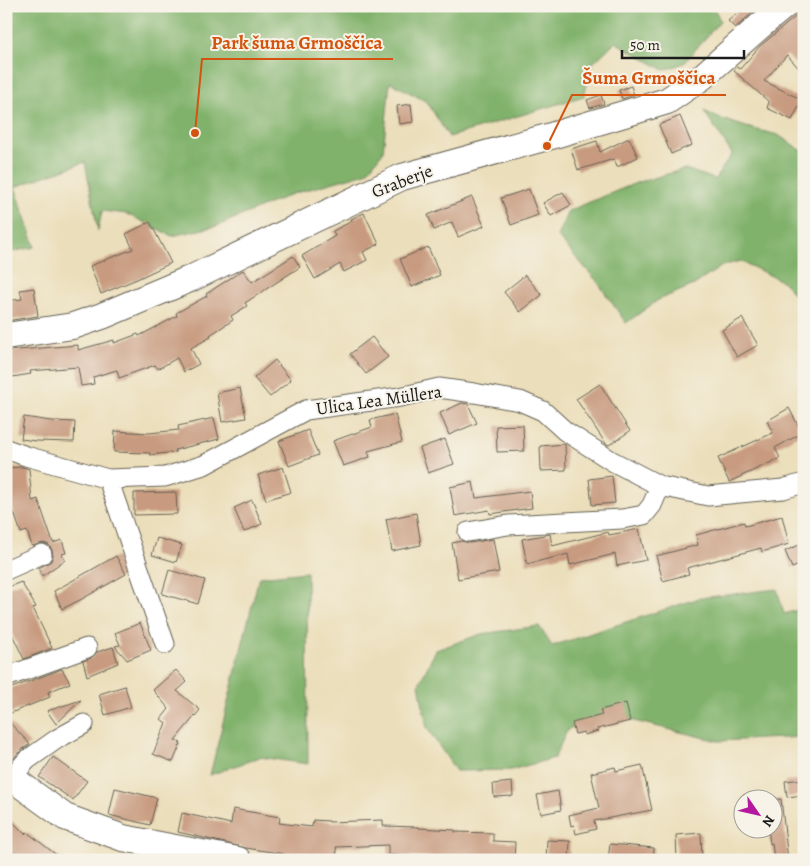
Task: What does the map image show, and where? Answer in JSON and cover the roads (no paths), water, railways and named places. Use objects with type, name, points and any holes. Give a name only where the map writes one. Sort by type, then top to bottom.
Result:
[{"type":"street","name":"Graberje","points":[[6,336],[73,326],[102,316],[192,278],[402,177],[579,128],[667,101],[702,77],[784,6]]},
{"type":"street","name":"Ulica Lea Müllera","points":[[6,449],[108,479],[165,477],[204,465],[306,410],[400,398],[439,388],[520,402],[543,411],[565,431],[612,461],[660,486],[708,496],[783,489],[804,484]]},
{"type":"street","points":[[108,479],[165,644]]},
{"type":"street","points":[[468,532],[508,525],[622,519],[644,515],[652,505],[660,486]]},
{"type":"street","points":[[6,570],[42,554]]},
{"type":"street","points":[[6,677],[87,648]]},
{"type":"street","points":[[84,724],[57,739],[27,760],[9,776],[65,817],[123,838],[222,858]]},
{"type":"place","name":"Park šuma Grmoščica","points":[[195,133]]},
{"type":"place","name":"Šuma Grmoščica","points":[[547,146]]}]
